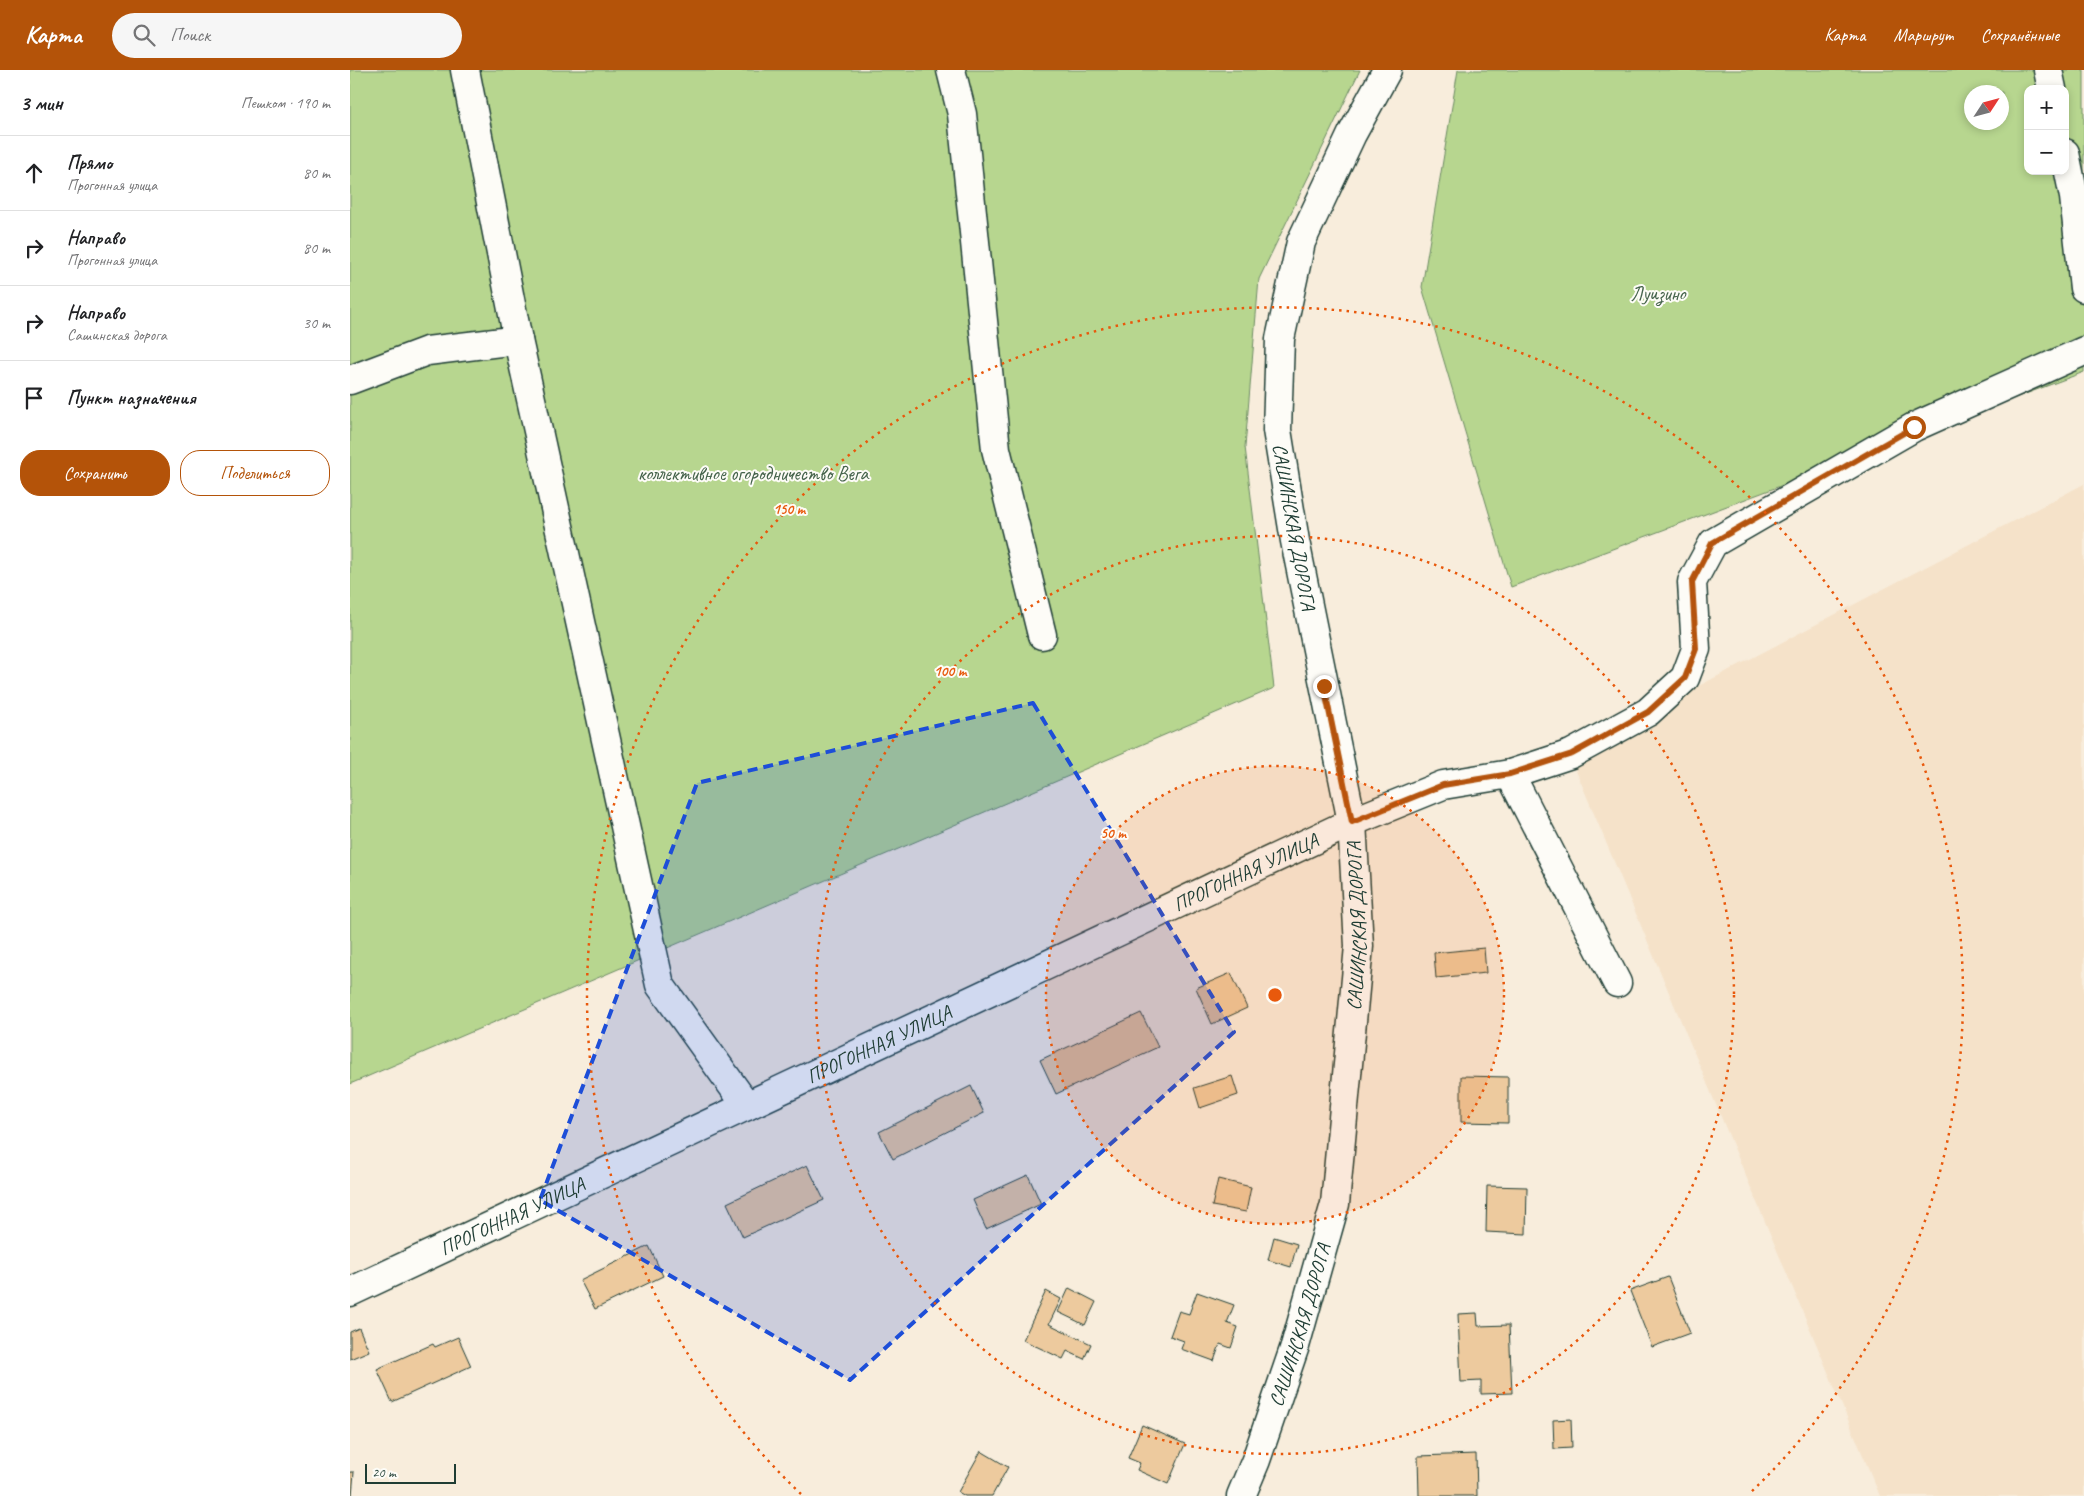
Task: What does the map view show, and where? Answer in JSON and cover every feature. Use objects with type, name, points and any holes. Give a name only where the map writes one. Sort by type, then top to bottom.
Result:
[{"type":"street","points":[[465,70],[518,340],[660,985],[747,1106]]},
{"type":"street","points":[[951,70],[962,114],[996,449],[1042,635]]},
{"type":"street","name":"САШИНСКАЯ ДОРОГА","points":[[1240,1496],[1256,1460],[1295,1346],[1335,1204],[1350,1062],[1359,946],[1352,822],[1295,541],[1277,430],[1280,338],[1301,242],[1352,134],[1387,70]]},
{"type":"street","points":[[2048,70],[2051,85]]},
{"type":"street","points":[[2069,173],[2074,197],[2084,288]]},
{"type":"street","points":[[350,380],[426,351],[518,340]]},
{"type":"street","name":"ПРОГОННАЯ УЛИЦА","points":[[350,1292],[1352,822],[1443,785],[1510,774],[1572,754],[1648,712],[1685,678],[1696,649],[1692,582],[1712,543],[1914,427],[2084,351]]},
{"type":"street","points":[[1510,774],[1618,983]]},
{"type":"highlighted area","points":[[1033,703],[1234,1032],[850,1380],[540,1200],[697,783]]},
{"type":"shaded area","points":[[2084,484],[2084,1496],[1880,1496],[1569,754]]},
{"type":"green space","name":"коллективное огородничество Вега","points":[[350,70],[1360,70],[1259,279],[1245,447],[1274,688],[350,1084]]},
{"type":"green space","name":"Луизино","points":[[1458,70],[2084,70],[2084,372],[1511,587],[1422,287]]},
{"type":"building","points":[[1484,948],[1486,973],[1436,978],[1434,953]]},
{"type":"building","points":[[1231,973],[1247,1008],[1212,1024],[1196,988]]},
{"type":"building","points":[[1141,1013],[1158,1047],[1056,1094],[1040,1060]]},
{"type":"building","points":[[1232,1076],[1238,1095],[1200,1108],[1194,1088]]},
{"type":"building","points":[[1461,1076],[1508,1077],[1508,1123],[1461,1122]]},
{"type":"building","points":[[971,1086],[984,1113],[893,1159],[879,1132]]},
{"type":"building","points":[[807,1165],[824,1200],[743,1237],[727,1203]]},
{"type":"building","points":[[1028,1175],[1041,1204],[986,1229],[973,1200]]},
{"type":"building","points":[[1218,1179],[1251,1187],[1246,1212],[1212,1206]]},
{"type":"building","points":[[1487,1186],[1527,1187],[1526,1234],[1486,1232]]},
{"type":"building","points":[[1274,1237],[1297,1244],[1291,1267],[1268,1260]]},
{"type":"building","points":[[649,1246],[663,1276],[595,1309],[580,1280]]},
{"type":"building","points":[[1668,1277],[1690,1333],[1652,1347],[1630,1291]]},
{"type":"building","points":[[1069,1288],[1096,1302],[1085,1325],[1058,1312]]},
{"type":"building","points":[[1046,1291],[1061,1299],[1049,1324],[1091,1344],[1084,1359],[1067,1351],[1063,1359],[1023,1340]]},
{"type":"building","points":[[1197,1292],[1234,1305],[1227,1323],[1238,1327],[1231,1348],[1220,1344],[1214,1361],[1181,1349],[1184,1341],[1170,1336],[1179,1311],[1189,1314]]},
{"type":"building","points":[[1477,1313],[1478,1326],[1509,1325],[1512,1393],[1481,1394],[1481,1381],[1461,1382],[1458,1314]]},
{"type":"building","points":[[359,1328],[369,1351],[350,1359],[350,1332]]},
{"type":"building","points":[[458,1337],[471,1366],[392,1402],[377,1369],[433,1344],[435,1347]]},
{"type":"building","points":[[1571,1419],[1572,1448],[1554,1449],[1553,1420]]},
{"type":"building","points":[[1142,1425],[1185,1444],[1168,1484],[1137,1470],[1140,1463],[1128,1458]]},
{"type":"building","points":[[981,1451],[1008,1467],[992,1496],[965,1496],[958,1492]]},
{"type":"building","points":[[1476,1454],[1477,1496],[1419,1496],[1418,1456]]},
{"type":"building","points":[[350,1472],[354,1472],[352,1496],[350,1496]]},
{"type":"route","points":[[1324,686],[1352,822],[1443,785],[1510,774],[1572,754],[1648,712],[1685,678],[1696,649],[1692,582],[1712,543],[1914,427]]}]
